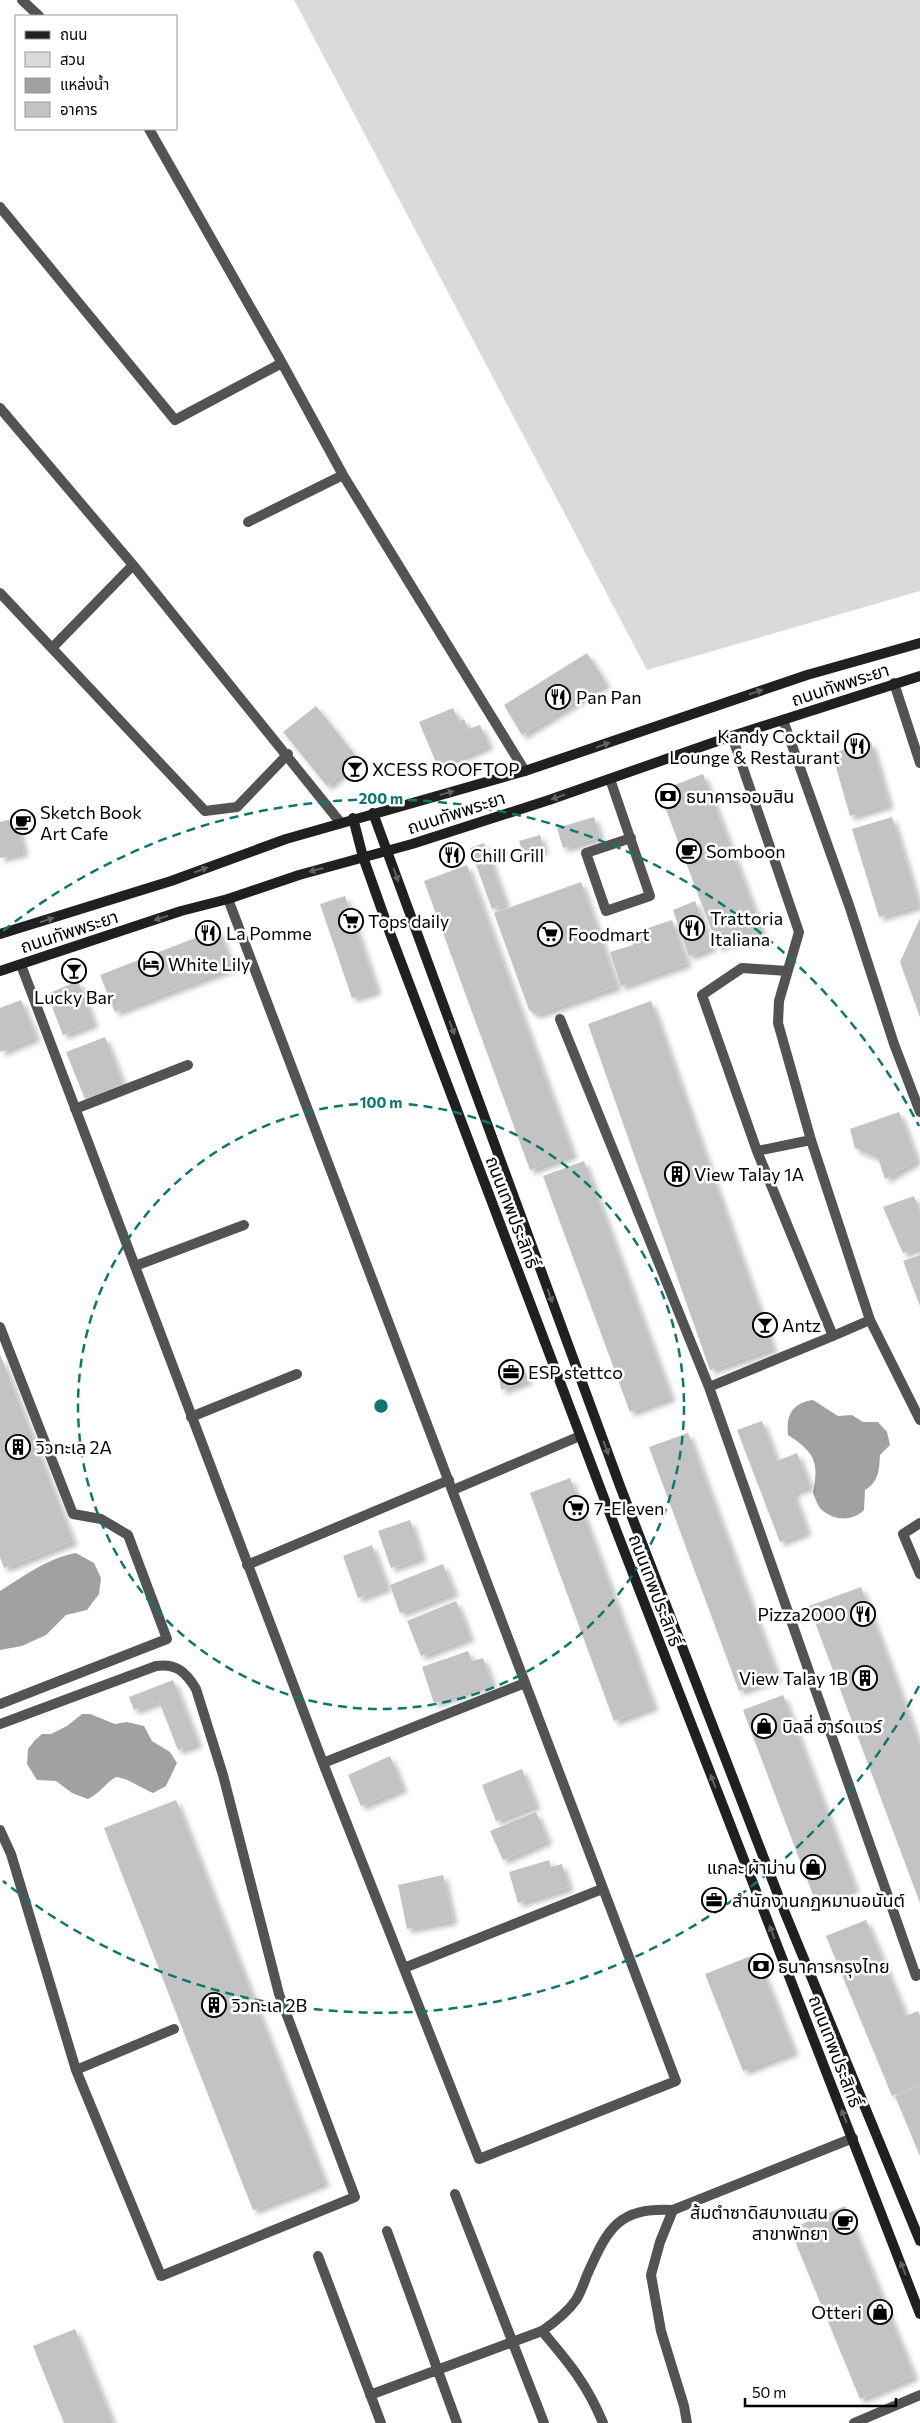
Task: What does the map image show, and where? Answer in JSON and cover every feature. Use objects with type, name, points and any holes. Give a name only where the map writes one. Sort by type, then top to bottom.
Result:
[{"type":"main road","name":"ถนนทัพพระยา","points":[[0,934],[170,881],[266,846],[340,822],[525,771],[807,675],[920,643]]},
{"type":"main road","name":"ถนนทัพพระยา","points":[[0,971],[181,911],[228,899],[299,875],[386,850],[610,779],[732,736],[920,676]]},
{"type":"main road","name":"ถนนเทพประสิทธิ์","points":[[373,813],[623,1495],[785,1913],[917,2223],[920,2241]]},
{"type":"main road","name":"ถนนเทพประสิทธิ์","points":[[353,818],[363,857],[580,1436],[920,2314]]},
{"type":"street","points":[[22,0],[37,15]]},
{"type":"street","points":[[150,130],[282,363],[343,475],[525,771]]},
{"type":"street","points":[[0,207],[175,420],[282,363]]},
{"type":"street","points":[[0,408],[133,565],[288,754],[340,822]]},
{"type":"street","points":[[248,522],[343,475]]},
{"type":"street","points":[[52,648],[133,565]]},
{"type":"street","points":[[0,593],[205,811],[237,807],[288,754]]},
{"type":"street","points":[[894,683],[920,763]]},
{"type":"street","points":[[783,720],[849,905],[894,1044],[920,1112]]},
{"type":"street","points":[[732,736],[799,932],[780,1001],[778,1023],[811,1140],[870,1320],[920,1420]]},
{"type":"street","points":[[610,779],[631,838],[650,896],[606,911],[586,853],[631,838]]},
{"type":"street","points":[[21,965],[247,1565],[479,2159],[676,2081],[228,899]]},
{"type":"street","points":[[787,971],[742,968],[702,995],[757,1151],[833,1336]]},
{"type":"street","points":[[560,1020],[708,1387],[916,1976],[920,1974]]},
{"type":"street","points":[[75,1109],[188,1065]]},
{"type":"street","points":[[757,1151],[811,1140]]},
{"type":"street","points":[[135,1266],[244,1225]]},
{"type":"street","points":[[708,1387],[870,1320]]},
{"type":"street","points":[[0,1327],[73,1514],[101,1519],[128,1534],[167,1639],[0,1704]]},
{"type":"street","points":[[191,1417],[298,1374]]},
{"type":"street","points":[[453,1490],[580,1436]]},
{"type":"street","points":[[247,1565],[449,1480]]},
{"type":"street","points":[[920,1523],[903,1534],[920,1574]]},
{"type":"street","points":[[0,1724],[156,1666],[175,1666],[189,1678],[196,1689],[224,1775],[279,1994],[356,2197],[161,2276],[76,2070],[11,1854],[0,1830]]},
{"type":"street","points":[[323,1763],[525,1683]]},
{"type":"street","points":[[404,1968],[602,1889]]},
{"type":"street","points":[[76,2070],[174,2029]]},
{"type":"street","points":[[370,2394],[542,2331],[563,2316],[577,2298],[600,2246],[614,2225],[635,2213],[649,2209],[674,2210],[853,2138]]},
{"type":"street","points":[[455,2194],[544,2423]]},
{"type":"street","points":[[674,2210],[660,2242],[650,2276],[661,2332],[684,2406],[687,2423]]},
{"type":"street","points":[[387,2231],[457,2423]]},
{"type":"street","points":[[318,2256],[381,2423]]},
{"type":"street","points":[[542,2331],[580,2377],[594,2400],[602,2423]]},
{"type":"street","points":[[854,2423],[920,2395]]},
{"type":"green space","points":[[294,0],[920,0],[920,591],[647,670]]},
{"type":"water","points":[[813,1400],[838,1416],[852,1415],[863,1422],[878,1422],[887,1432],[890,1445],[880,1455],[879,1471],[876,1479],[865,1490],[864,1510],[854,1517],[836,1518],[820,1508],[813,1493],[815,1465],[813,1459],[804,1447],[788,1435],[789,1416],[792,1411],[800,1404]]},
{"type":"water","points":[[76,1553],[94,1563],[101,1578],[99,1594],[87,1610],[66,1615],[46,1635],[22,1646],[0,1650],[0,1591],[46,1563]]},
{"type":"water","points":[[82,1714],[90,1714],[115,1724],[127,1722],[144,1726],[152,1741],[170,1752],[177,1763],[166,1786],[153,1793],[130,1781],[116,1777],[88,1799],[72,1793],[56,1781],[37,1780],[27,1764],[28,1749],[42,1734],[51,1734],[67,1726]]},
{"type":"building","points":[[587,653],[606,683],[522,735],[504,705]]},
{"type":"building","points":[[316,706],[359,760],[327,786],[283,732]]},
{"type":"building","points":[[453,708],[459,721],[464,719],[468,729],[480,725],[489,745],[438,767],[419,722]]},
{"type":"building","points":[[871,742],[889,804],[850,816],[832,753]]},
{"type":"building","points":[[703,774],[762,930],[718,947],[659,791]]},
{"type":"building","points":[[594,817],[600,837],[563,848],[557,828]]},
{"type":"building","points":[[892,817],[919,905],[879,917],[852,829]]},
{"type":"building","points":[[16,818],[24,852],[0,858],[0,822]]},
{"type":"building","points":[[540,835],[544,850],[524,856],[519,841]]},
{"type":"building","points":[[484,843],[506,904],[492,909],[470,848]]},
{"type":"building","points":[[467,865],[573,1154],[530,1170],[424,881]]},
{"type":"building","name":"Foodmart","points":[[581,882],[617,986],[536,1014],[529,1010],[494,913]]},
{"type":"building","points":[[345,896],[377,990],[352,998],[320,904]]},
{"type":"building","name":"Trattoria Italiana","points":[[695,901],[712,947],[689,956],[673,910]]},
{"type":"building","points":[[920,918],[920,1017],[900,962]]},
{"type":"building","points":[[672,920],[687,963],[621,986],[610,952],[633,945],[630,934]]},
{"type":"building","points":[[218,929],[233,967],[115,1012],[100,975]]},
{"type":"building","points":[[78,981],[94,1023],[63,1035],[47,994]]},
{"type":"building","points":[[21,1000],[36,1037],[0,1052],[0,1008]]},
{"type":"building","name":"View Talay 1A","points":[[651,1001],[773,1348],[710,1370],[588,1024]]},
{"type":"building","points":[[105,1037],[123,1084],[85,1099],[66,1052]]},
{"type":"building","points":[[899,1112],[917,1160],[885,1179],[878,1158],[855,1148],[850,1129]]},
{"type":"building","points":[[584,1161],[671,1397],[630,1412],[543,1176]]},
{"type":"building","points":[[914,1196],[920,1212],[920,1247],[903,1253],[883,1207]]},
{"type":"building","points":[[920,1255],[920,1306],[903,1261]]},
{"type":"building","name":"วิวทะเล 2A","points":[[0,1354],[73,1541],[4,1568],[0,1557]]},
{"type":"building","points":[[524,1367],[528,1380],[501,1390],[499,1376]]},
{"type":"building","points":[[762,1421],[777,1461],[797,1453],[810,1486],[793,1492],[807,1531],[780,1542],[737,1430]]},
{"type":"building","points":[[688,1433],[778,1677],[739,1691],[649,1447]]},
{"type":"building","points":[[570,1478],[654,1706],[614,1721],[530,1493]]},
{"type":"building","points":[[410,1520],[422,1557],[391,1568],[378,1531]]},
{"type":"building","points":[[372,1545],[387,1587],[358,1598],[343,1556]]},
{"type":"building","points":[[443,1564],[454,1592],[400,1613],[390,1585]]},
{"type":"building","name":"View Talay 1B","points":[[861,1587],[920,1746],[920,1903],[809,1606]]},
{"type":"building","points":[[456,1601],[470,1637],[421,1656],[407,1621]]},
{"type":"building","points":[[468,1651],[472,1661],[483,1658],[492,1683],[434,1703],[422,1667]]},
{"type":"building","points":[[173,1680],[198,1743],[178,1750],[159,1701],[134,1710],[129,1697]]},
{"type":"building","points":[[783,1695],[855,1888],[816,1903],[743,1710]]},
{"type":"building","points":[[390,1756],[403,1788],[361,1806],[348,1775]]},
{"type":"building","points":[[522,1769],[536,1805],[496,1821],[482,1785]]},
{"type":"building","name":"วิวทะเล 2B","points":[[176,1800],[325,2182],[253,2210],[104,1828]]},
{"type":"building","points":[[536,1812],[548,1840],[503,1860],[490,1831]]},
{"type":"building","points":[[549,1860],[551,1867],[562,1864],[569,1887],[518,1903],[509,1872]]},
{"type":"building","points":[[443,1875],[453,1920],[407,1929],[398,1885]]},
{"type":"building","points":[[866,1920],[906,2016],[918,2011],[920,2016],[920,2085],[892,2096],[826,1936]]},
{"type":"building","points":[[756,1954],[794,2051],[743,2071],[705,1974]]},
{"type":"building","points":[[920,2086],[920,2156],[895,2096]]},
{"type":"building","points":[[845,2206],[914,2376],[860,2399],[790,2229]]},
{"type":"building","points":[[75,2329],[113,2423],[64,2423],[33,2346]]},
{"type":"place","name":"Pan Pan","points":[[558,697]]},
{"type":"place","name":"Kandy Cocktail Lounge & Restaurant","points":[[857,746]]},
{"type":"place","name":"XCESS ROOFTOP","points":[[355,769]]},
{"type":"place","name":"ธนาคารออมสิน","points":[[668,796]]},
{"type":"place","name":"Sketch Book Art Cafe","points":[[23,822]]},
{"type":"place","name":"Somboon","points":[[689,851]]},
{"type":"place","name":"Chill Grill","points":[[452,855]]},
{"type":"place","name":"Tops daily","points":[[351,921]]},
{"type":"place","name":"Trattoria Italiana","points":[[692,928]]},
{"type":"place","name":"La Pomme","points":[[208,933]]},
{"type":"place","name":"Foodmart","points":[[550,934]]},
{"type":"place","name":"White Lily","points":[[151,964]]},
{"type":"place","name":"Lucky Bar","points":[[74,971]]},
{"type":"place","name":"View Talay 1A","points":[[677,1174]]},
{"type":"place","name":"Antz","points":[[765,1325]]},
{"type":"place","name":"ESP stettco","points":[[511,1372]]},
{"type":"place","name":"วิวทะเล 2A","points":[[18,1447]]},
{"type":"place","name":"7-Eleven","points":[[576,1508]]},
{"type":"place","name":"Pizza2000","points":[[863,1614]]},
{"type":"place","name":"View Talay 1B","points":[[865,1678]]},
{"type":"place","name":"บิลลี่ ฮาร์ดแวร์","points":[[764,1726]]},
{"type":"place","name":"แกละ ผ้าม่าน","points":[[813,1867]]},
{"type":"place","name":"สำนักงานกฏหมานอนันต์","points":[[714,1900]]},
{"type":"place","name":"ธนาคารกรุงไทย","points":[[761,1966]]},
{"type":"place","name":"วิวทะเล 2B","points":[[214,2005]]},
{"type":"place","name":"ส้มตำซาดิสบางแสน สาขาพัทยา","points":[[845,2222]]},
{"type":"place","name":"Otteri","points":[[880,2312]]}]
